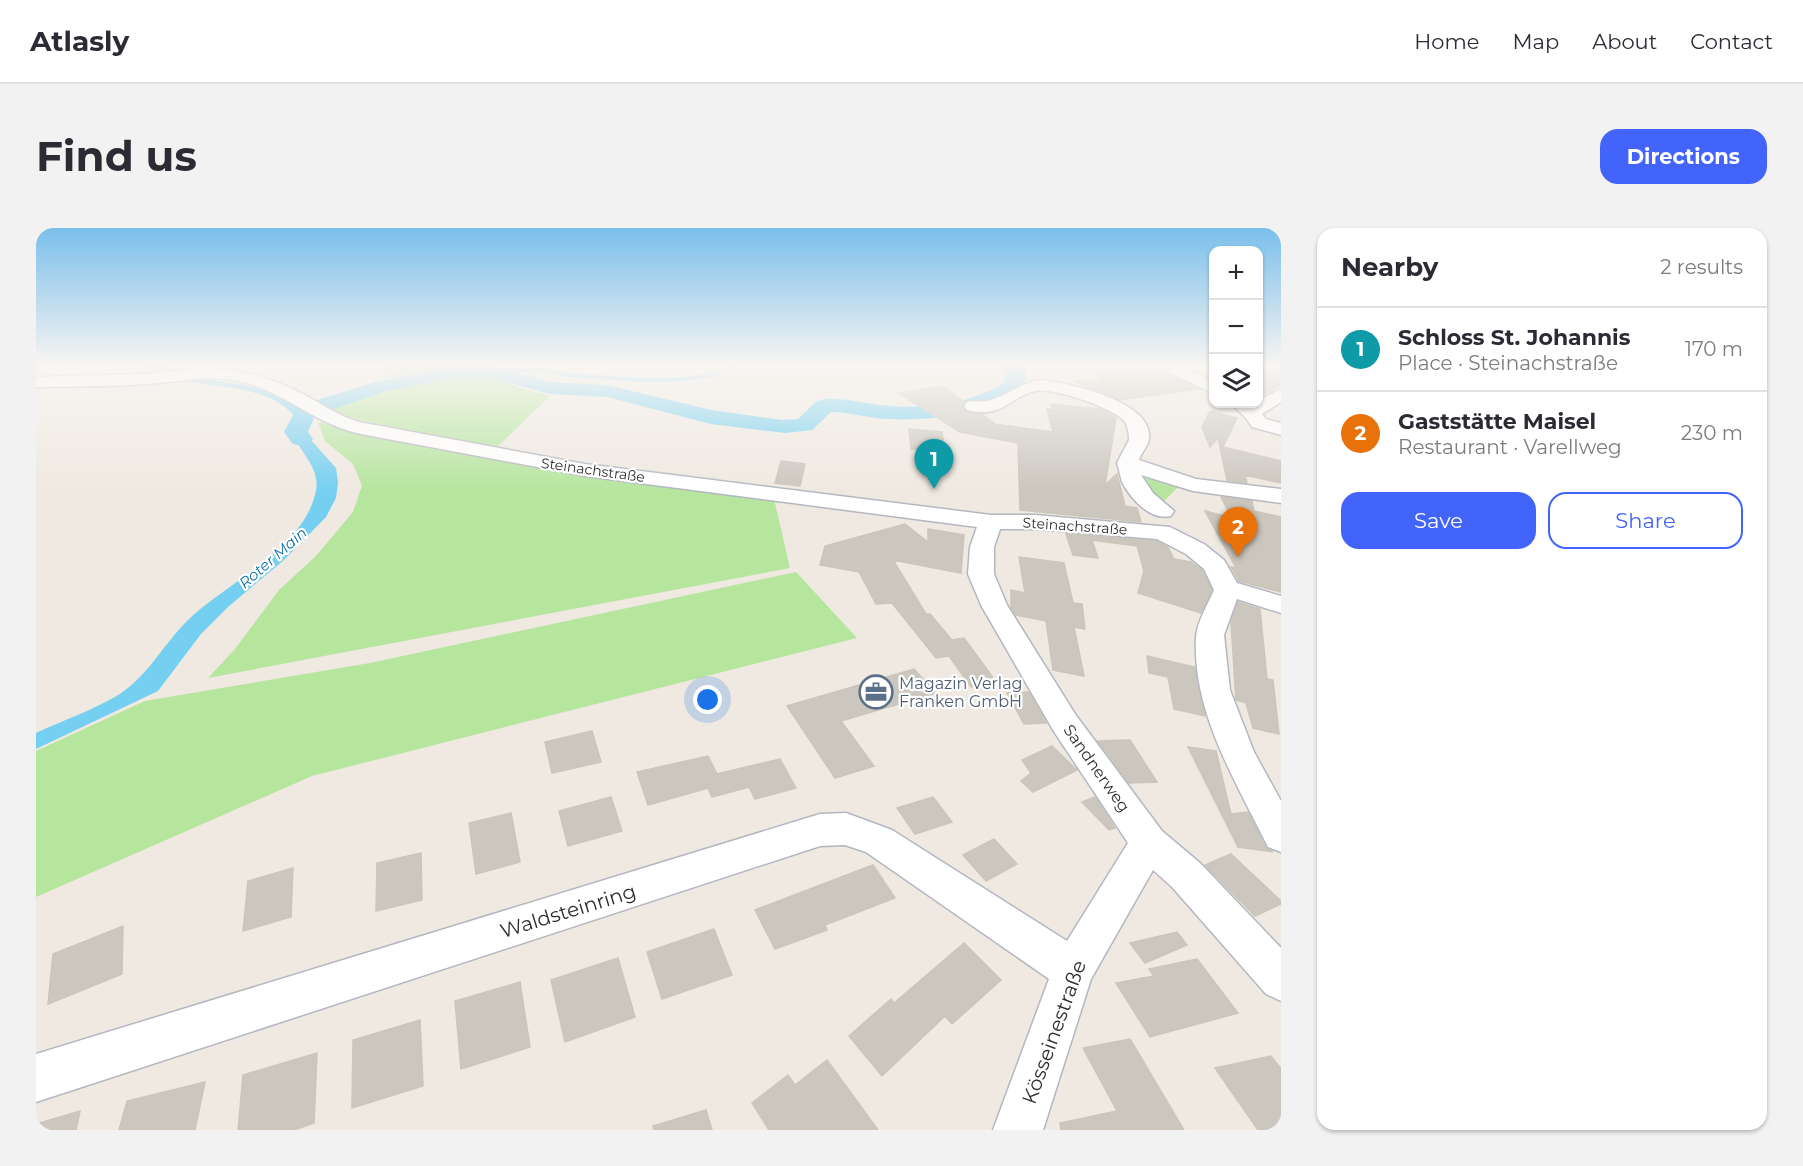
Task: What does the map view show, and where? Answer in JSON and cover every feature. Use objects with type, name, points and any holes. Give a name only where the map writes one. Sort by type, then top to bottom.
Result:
[{"type":"street","name":"Steinachstraße","points":[[314,407],[327,417],[357,427],[585,470],[991,522],[1162,521]]},
{"type":"street","points":[[1114,407],[1124,412],[1136,425],[1139,440],[1132,449],[1127,463],[1129,476],[1162,521],[1215,565],[1227,590],[1210,635],[1215,690],[1238,753],[1281,836]]},
{"type":"street","points":[[1246,408],[1258,423],[1281,429]]},
{"type":"street","points":[[1127,463],[1193,485],[1281,496]]},
{"type":"street","points":[[1162,521],[1193,485]]},
{"type":"street","name":"Sandnerweg","points":[[991,522],[982,547],[981,574],[994,605],[1064,722],[1149,843],[1186,875],[1281,979]]},
{"type":"street","points":[[1227,590],[1243,592],[1281,605]]},
{"type":"street","name":"Waldsteinring","points":[[36,1078],[820,830],[846,829],[879,840],[1073,970]]},
{"type":"street","name":"Kösseinestraße","points":[[1018,1130],[1073,970],[1149,843]]},
{"type":"green space","points":[[335,407],[538,407],[495,449],[342,416],[328,410]]},
{"type":"green space","points":[[318,422],[393,438],[774,499],[790,568],[208,678],[235,649],[279,590],[316,556],[353,512],[362,486],[353,464],[325,441]]},
{"type":"green space","points":[[1140,476],[1153,476],[1179,486],[1164,501],[1151,499]]},
{"type":"green space","points":[[796,572],[857,638],[312,776],[36,897],[36,751],[145,701],[370,663]]},
{"type":"water","points":[[285,407],[300,407],[310,412],[306,430],[311,440],[336,468],[338,482],[336,498],[326,517],[284,560],[229,606],[201,634],[158,691],[36,749],[36,733],[126,690],[145,672],[187,621],[260,565],[294,533],[307,515],[317,485],[313,469],[291,430],[296,418]]},
{"type":"building","points":[[920,407],[963,407],[965,411],[982,414],[995,424],[1053,432],[1047,409],[1082,407],[1101,409],[1116,418],[1105,485],[1117,474],[1125,506],[1137,508],[1141,522],[1020,510],[1018,443],[960,432]]},
{"type":"building","points":[[1210,411],[1237,418],[1223,447],[1281,461],[1281,483],[1245,475],[1247,483],[1227,480],[1218,438],[1210,447],[1202,427]]},
{"type":"building","points":[[909,429],[942,432],[945,452],[911,449]]},
{"type":"building","points":[[781,461],[805,464],[800,486],[775,483]]},
{"type":"building","points":[[1221,497],[1252,501],[1254,511],[1281,517],[1281,592],[1239,581],[1231,567],[1236,568],[1205,511],[1232,518]]},
{"type":"building","points":[[905,524],[928,542],[928,529],[964,535],[961,573],[893,560],[926,614],[930,614],[952,640],[964,638],[997,683],[971,687],[949,656],[936,658],[892,603],[876,604],[859,572],[820,565],[825,546]]},
{"type":"building","points":[[1066,534],[1156,541],[1168,547],[1174,559],[1191,562],[1202,570],[1212,590],[1201,613],[1138,593],[1144,571],[1137,546],[1092,540],[1098,558],[1073,555]]},
{"type":"building","points":[[1019,557],[1064,563],[1073,603],[1082,604],[1085,629],[1074,627],[1084,676],[1053,670],[1046,621],[1016,615],[1011,608],[1011,590],[1025,593]]},
{"type":"building","points":[[1238,602],[1260,609],[1267,679],[1273,680],[1279,734],[1253,728],[1246,703],[1236,700],[1231,622]]},
{"type":"building","points":[[1147,656],[1195,667],[1205,716],[1174,709],[1168,677],[1149,673]]},
{"type":"building","points":[[914,669],[936,693],[841,721],[874,766],[835,778],[787,706]]},
{"type":"building","points":[[1029,692],[1046,723],[1024,724],[1007,693]]},
{"type":"building","points":[[592,731],[601,762],[552,773],[545,742]]},
{"type":"building","points":[[1130,740],[1157,782],[1129,783],[1098,741]]},
{"type":"building","points":[[1052,746],[1077,770],[1033,792],[1021,781],[1031,773],[1022,760]]},
{"type":"building","points":[[1188,747],[1216,751],[1231,814],[1248,812],[1266,848],[1273,852],[1238,847]]},
{"type":"building","points":[[708,756],[717,774],[780,759],[796,788],[755,799],[749,787],[712,797],[708,788],[648,805],[637,772]]},
{"type":"building","points":[[611,797],[622,831],[568,846],[559,811]]},
{"type":"building","points":[[933,797],[952,822],[915,834],[897,808]]},
{"type":"building","points":[[1095,797],[1115,828],[1109,830],[1082,802]]},
{"type":"building","points":[[511,813],[520,862],[476,874],[469,823]]},
{"type":"building","points":[[994,839],[1017,864],[986,881],[963,855]]},
{"type":"building","points":[[421,853],[422,900],[376,911],[377,863]]},
{"type":"building","points":[[1231,854],[1281,901],[1281,904],[1255,916],[1205,865]]},
{"type":"building","points":[[873,865],[895,898],[825,925],[827,930],[775,949],[755,910]]},
{"type":"building","points":[[293,868],[291,917],[243,931],[248,881]]},
{"type":"building","points":[[123,926],[122,974],[48,1004],[53,954]]},
{"type":"building","points":[[714,929],[732,975],[662,999],[647,952]]},
{"type":"building","points":[[1177,932],[1187,945],[1145,963],[1130,943]]},
{"type":"building","points":[[964,943],[1001,980],[952,1024],[945,1016],[882,1076],[849,1036],[891,999],[894,1003]]},
{"type":"building","points":[[618,958],[635,1017],[565,1042],[551,980]]},
{"type":"building","points":[[1197,959],[1238,1013],[1150,1037],[1116,983],[1154,976],[1149,969]]},
{"type":"building","points":[[520,982],[530,1047],[461,1069],[455,1001]]},
{"type":"building","points":[[420,1020],[423,1086],[352,1108],[353,1040]]},
{"type":"building","points":[[1130,1039],[1184,1130],[1061,1130],[1060,1123],[1117,1111],[1083,1048]]},
{"type":"building","points":[[317,1053],[314,1123],[294,1130],[238,1130],[243,1075]]},
{"type":"building","points":[[1271,1056],[1281,1069],[1281,1130],[1258,1130],[1215,1068]]},
{"type":"building","points":[[827,1060],[878,1130],[769,1130],[752,1103],[788,1075],[795,1085]]},
{"type":"building","points":[[205,1082],[195,1130],[119,1130],[127,1101]]},
{"type":"building","points":[[706,1110],[712,1130],[654,1130],[653,1126]]},
{"type":"building","points":[[80,1111],[76,1130],[36,1130],[36,1124]]},
{"type":"waterway","name":"Roter Main","points":[[301,439],[296,432],[306,411],[318,407]]},
{"type":"waterway","name":"Roter Main","points":[[671,407],[711,417],[776,425]]},
{"type":"waterway","name":"Roter Main","points":[[785,426],[804,425],[824,407]]},
{"type":"waterway","name":"Roter Main","points":[[848,407],[900,413],[934,412],[964,407]]},
{"type":"place","name":"Schloss St. Johannis","points":[[934,489]]},
{"type":"place","name":"Gaststätte Maisel","points":[[1238,557]]},
{"type":"place","name":"Magazin Verlag Franken GmbH","points":[[876,692]]}]
